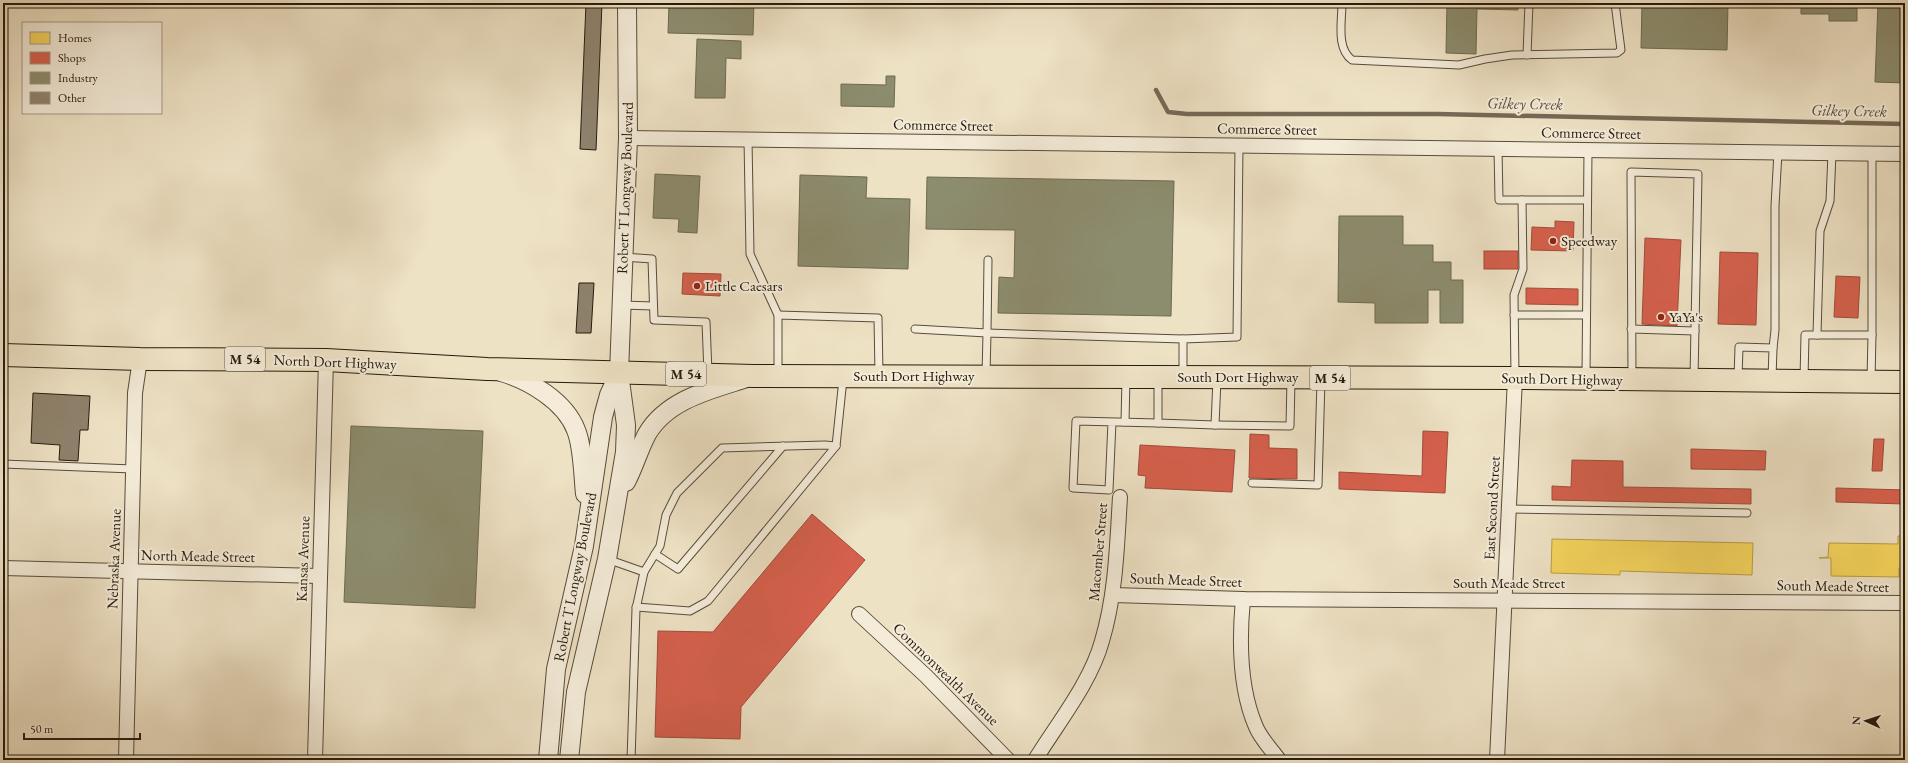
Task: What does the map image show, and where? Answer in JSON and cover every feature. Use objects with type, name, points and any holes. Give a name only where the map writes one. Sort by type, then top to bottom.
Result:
[{"type":"main road","name":"North Dort Highway","points":[[3,355],[140,359],[326,360],[487,369],[619,373]]},
{"type":"main road","name":"South Dort Highway","points":[[619,373],[754,376],[1514,378],[1905,382]]},
{"type":"street","name":"Robert T Longway Boulevard","points":[[570,760],[576,692],[606,559],[619,495],[625,452],[626,424],[619,373],[628,138],[627,3]]},
{"type":"street","name":"Commerce Street","points":[[628,138],[1905,154]]},
{"type":"street","name":"Nebraska Avenue","points":[[126,760],[135,393],[140,359]]},
{"type":"street","name":"Kansas Avenue","points":[[314,760],[326,360]]},
{"type":"street","points":[[487,369],[516,376],[546,395],[558,404],[577,431],[585,494],[584,546]]},
{"type":"street","name":"Robert T Longway Boulevard","points":[[548,760],[556,669],[584,546],[603,418],[609,395],[619,373]]},
{"type":"street","points":[[619,495],[648,434],[661,417],[677,404],[706,391],[754,376]]},
{"type":"street","name":"East Second Street","points":[[1497,760],[1514,378]]},
{"type":"street","name":"Macomber Street","points":[[1035,760],[1081,689],[1102,643],[1113,595],[1120,497]]},
{"type":"street","name":"North Meade Street","points":[[3,568],[320,576]]},
{"type":"street","name":"South Meade Street","points":[[1113,595],[1243,599],[1905,603]]},
{"type":"street","points":[[1243,599],[1243,682],[1256,728],[1280,760]]},
{"type":"street","name":"Commonwealth Avenue","points":[[859,614],[926,676],[1008,760]]},
{"type":"lane","points":[[1342,3],[1342,45],[1346,55],[1352,60],[1459,65],[1485,59],[1526,55],[1617,53],[1621,50],[1615,3]]},
{"type":"lane","points":[[1526,55],[1529,3]]},
{"type":"lane","points":[[748,139],[750,254],[778,315],[778,376]]},
{"type":"lane","points":[[915,329],[987,333],[1183,338],[1237,337],[1239,145]]},
{"type":"lane","points":[[1498,148],[1499,200],[1587,200]]},
{"type":"lane","points":[[1586,379],[1588,150]]},
{"type":"lane","points":[[1771,381],[1775,330],[1775,206],[1778,152]]},
{"type":"lane","points":[[1816,335],[1820,232],[1830,201],[1832,153]]},
{"type":"lane","points":[[1871,382],[1872,153]]},
{"type":"lane","points":[[1632,379],[1631,172],[1698,174],[1694,380]]},
{"type":"lane","points":[[1514,378],[1514,294],[1522,269],[1522,200]]},
{"type":"lane","points":[[623,257],[652,259],[654,320],[706,322],[708,375]]},
{"type":"lane","points":[[986,376],[988,260]]},
{"type":"lane","points":[[621,305],[653,306]]},
{"type":"lane","points":[[778,315],[878,318],[879,376]]},
{"type":"lane","points":[[1514,315],[1586,315]]},
{"type":"lane","points":[[1631,329],[1695,331]]},
{"type":"lane","points":[[1804,381],[1805,335],[1872,335]]},
{"type":"lane","points":[[1183,338],[1183,377]]},
{"type":"lane","points":[[1738,380],[1739,347],[1773,348]]},
{"type":"lane","points":[[636,607],[690,611],[708,601],[836,446],[843,376]]},
{"type":"lane","points":[[1125,422],[1126,377]]},
{"type":"lane","points":[[1158,377],[1158,423]]},
{"type":"lane","points":[[1215,425],[1217,377]]},
{"type":"lane","points":[[1112,422],[1109,490],[1073,488],[1076,420],[1290,426],[1292,378]]},
{"type":"lane","points":[[1252,483],[1318,485],[1321,378]]},
{"type":"lane","points":[[655,554],[678,569],[783,446]]},
{"type":"lane","points":[[631,760],[636,607],[644,572],[660,546],[666,515],[677,493],[722,448],[836,446]]},
{"type":"lane","points":[[3,464],[133,468]]},
{"type":"lane","points":[[1509,509],[1747,514]]},
{"type":"lane","points":[[606,559],[644,572]]},
{"type":"building: Homes","points":[[1898,536],[1905,536],[1905,568],[1899,568],[1899,577],[1831,576],[1831,558],[1819,558],[1828,557],[1829,543],[1898,544]]},
{"type":"building: Homes","points":[[1552,539],[1753,543],[1752,575],[1620,571],[1620,575],[1551,573]]},
{"type":"building: Shops","points":[[1555,221],[1574,222],[1573,251],[1531,250],[1532,227],[1555,228]]},
{"type":"building: Shops","points":[[1645,238],[1681,240],[1677,326],[1642,324]]},
{"type":"building: Shops","points":[[1484,251],[1518,251],[1518,269],[1484,269]]},
{"type":"building: Shops","points":[[1720,252],[1758,253],[1756,325],[1718,324]]},
{"type":"building: Shops","points":[[1904,260],[1905,326],[1902,326]]},
{"type":"building: Shops","points":[[683,273],[721,274],[720,296],[682,294]]},
{"type":"building: Shops","points":[[1836,276],[1860,277],[1858,318],[1834,317]]},
{"type":"building: Shops","points":[[1526,288],[1578,289],[1578,305],[1526,304]]},
{"type":"building: Shops","points":[[1423,431],[1448,432],[1445,493],[1339,489],[1339,472],[1422,476]]},
{"type":"building: Shops","points":[[1250,434],[1269,435],[1269,448],[1297,449],[1297,479],[1249,478]]},
{"type":"building: Shops","points":[[1874,439],[1884,439],[1882,471],[1872,471]]},
{"type":"building: Shops","points":[[1140,445],[1235,450],[1232,492],[1145,488],[1146,476],[1138,475]]},
{"type":"building: Shops","points":[[1691,449],[1766,451],[1765,470],[1691,469]]},
{"type":"building: Shops","points":[[1572,460],[1623,461],[1623,487],[1751,489],[1751,504],[1552,500],[1552,486],[1571,487]]},
{"type":"building: Shops","points":[[1836,488],[1905,490],[1905,504],[1836,502]]},
{"type":"building: Shops","points":[[812,514],[865,560],[741,707],[740,739],[655,737],[658,631],[713,632]]},
{"type":"building: Industry","points":[[725,3],[754,3],[753,35],[668,33],[669,4],[725,5]]},
{"type":"building: Industry","points":[[1447,3],[1518,3],[1518,10],[1477,9],[1476,54],[1446,53]]},
{"type":"building: Industry","points":[[1642,3],[1728,3],[1727,50],[1641,48]]},
{"type":"building: Industry","points":[[1801,3],[1857,3],[1857,21],[1829,21],[1829,14],[1801,14]]},
{"type":"building: Industry","points":[[1878,3],[1905,3],[1905,83],[1875,82]]},
{"type":"building: Industry","points":[[697,39],[741,41],[741,59],[726,58],[725,98],[695,98]]},
{"type":"building: Industry","points":[[886,76],[895,76],[894,107],[841,106],[841,84],[886,85]]},
{"type":"building: Industry","points":[[655,174],[700,176],[697,233],[678,232],[679,219],[653,218]]},
{"type":"building: Industry","points":[[800,175],[867,177],[866,198],[910,199],[908,269],[798,266]]},
{"type":"building: Industry","points":[[927,177],[1174,181],[1171,316],[998,313],[999,277],[1014,278],[1015,230],[926,229]]},
{"type":"building: Industry","points":[[1339,216],[1403,216],[1403,245],[1433,245],[1433,262],[1451,262],[1451,280],[1463,280],[1463,323],[1440,323],[1440,290],[1428,290],[1428,323],[1375,323],[1375,303],[1338,302]]},
{"type":"building: Industry","points":[[351,426],[483,431],[475,608],[344,602]]},
{"type":"building: Other","points":[[586,3],[602,3],[596,150],[580,149]]},
{"type":"building: Other","points":[[579,283],[594,283],[591,333],[576,333]]},
{"type":"building: Other","points":[[33,393],[90,396],[88,430],[80,430],[78,461],[59,460],[60,445],[31,443]]},
{"type":"waterway","name":"Gilkey Creek","points":[[1156,90],[1168,112],[1187,114],[1438,114],[1905,124]]},
{"type":"place","name":"Speedway","points":[[1553,241]]},
{"type":"place","name":"Little Caesars","points":[[697,286]]},
{"type":"place","name":"YaYa's","points":[[1661,317]]}]
